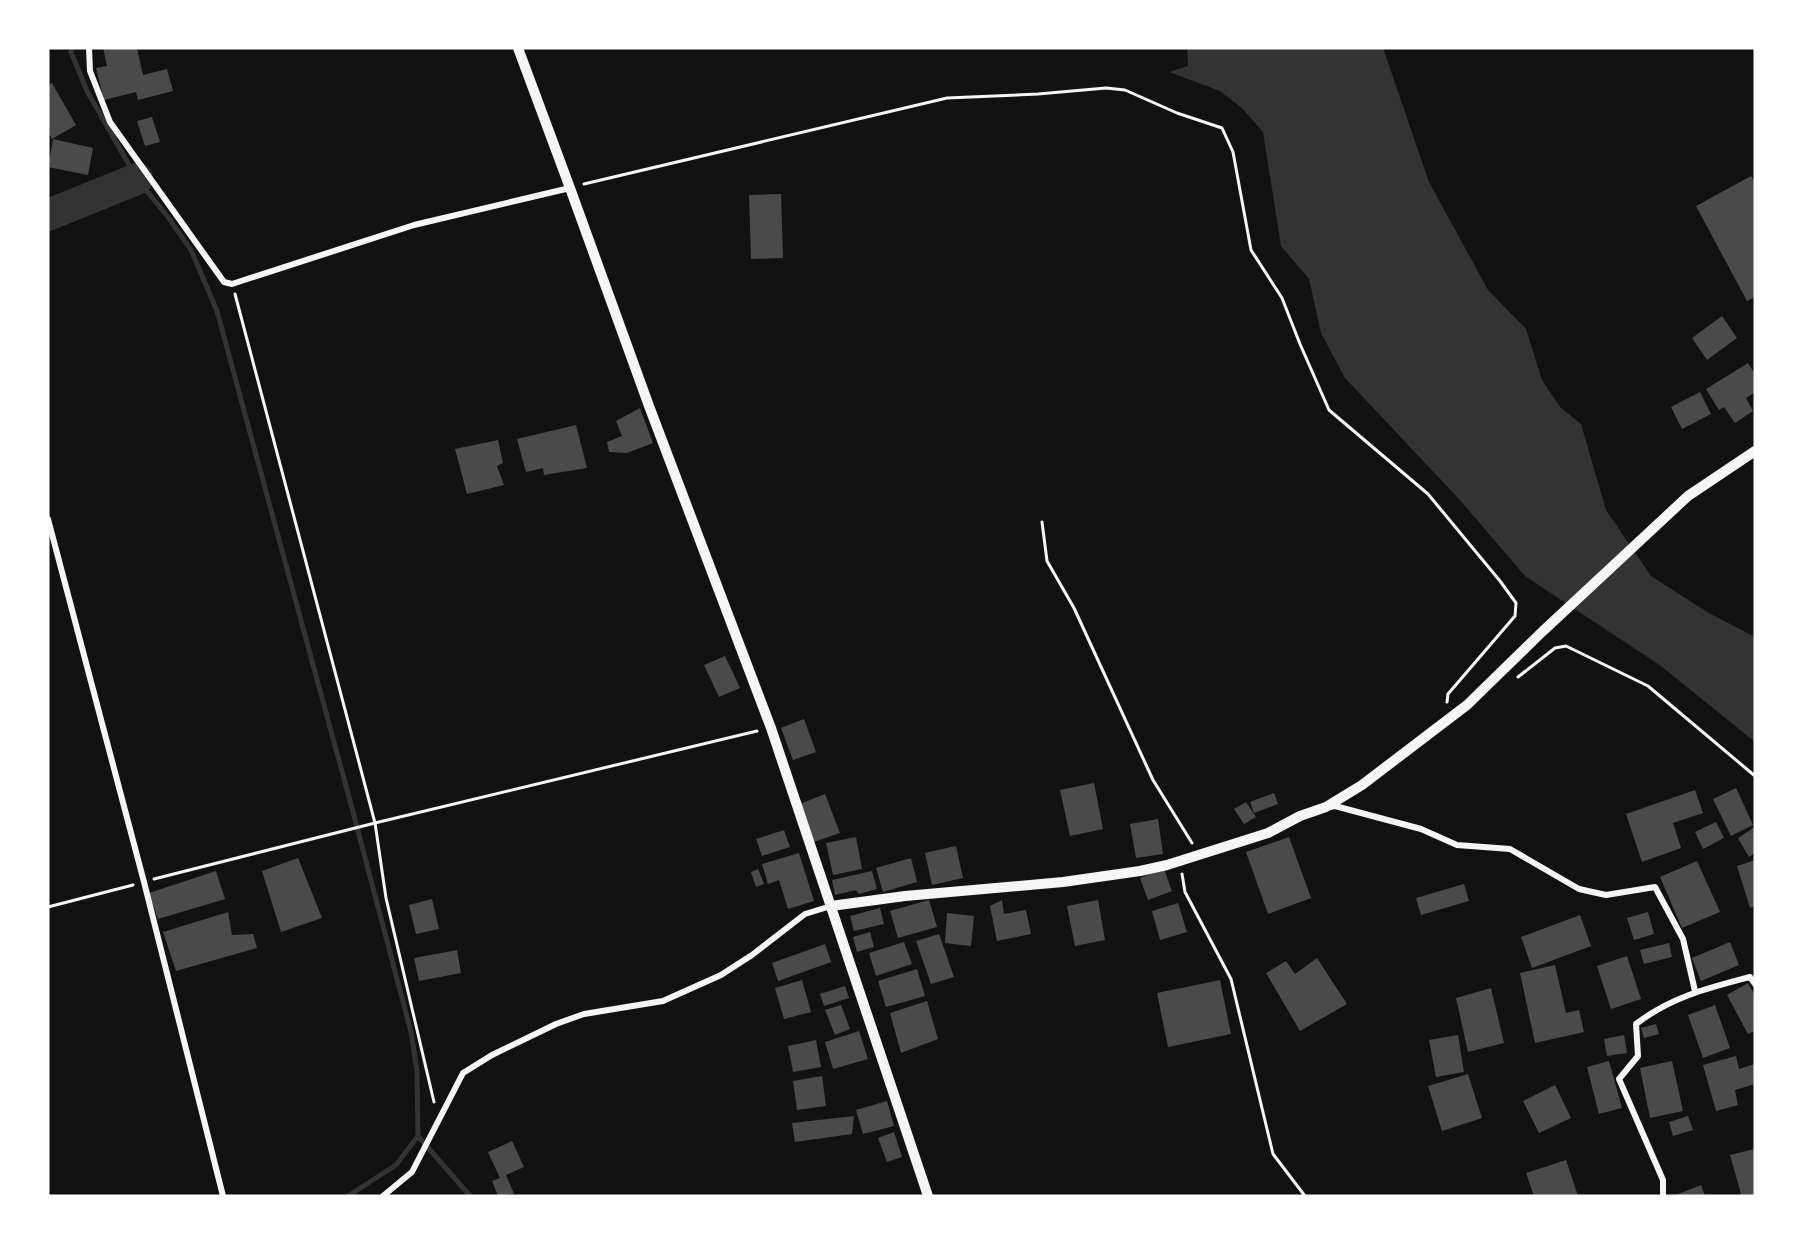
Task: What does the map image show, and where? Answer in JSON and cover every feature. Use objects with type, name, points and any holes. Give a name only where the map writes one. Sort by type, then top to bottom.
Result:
[{"type":"main road","points":[[518,48],[649,406],[771,728],[928,1196]]},
{"type":"main road","points":[[831,906],[905,896],[1063,882],[1140,871],[1200,855],[1268,832],[1300,816],[1326,807],[1362,785],[1467,705],[1688,496],[1755,451]]},
{"type":"street","points":[[88,48],[90,71],[110,122],[224,282],[232,284],[414,225],[570,188]]},
{"type":"street","points":[[48,519],[144,882],[223,1196]]},
{"type":"street","points":[[1326,807],[1335,806],[1421,829],[1457,845],[1510,849],[1579,889],[1606,895],[1655,887],[1683,939],[1695,991]]},
{"type":"street","points":[[383,1196],[412,1172],[462,1073],[492,1055],[556,1024],[584,1014],[663,1001],[721,975],[752,955],[805,914],[831,906]]},
{"type":"street","points":[[1663,1196],[1663,1180],[1619,1078],[1638,1056],[1636,1024],[1653,1011],[1695,991],[1750,977],[1755,984]]},
{"type":"path","points":[[570,188],[947,98],[1106,88],[1125,90],[1176,113],[1222,128],[1233,152],[1251,250],[1282,298],[1329,410],[1428,494],[1516,603],[1515,616],[1448,694],[1443,724]]},
{"type":"path","points":[[232,284],[375,824],[386,898],[438,1122]]},
{"type":"path","points":[[1042,522],[1047,561],[1074,608],[1153,780],[1200,855]]},
{"type":"path","points":[[1518,677],[1555,648],[1566,646],[1648,686],[1755,776]]},
{"type":"path","points":[[48,907],[375,824],[771,728]]},
{"type":"path","points":[[1179,861],[1185,892],[1231,979],[1273,1154],[1305,1196]]},
{"type":"shaded area","points":[[1187,48],[1383,48],[1429,182],[1488,290],[1526,329],[1542,380],[1560,407],[1581,424],[1606,510],[1651,576],[1707,612],[1755,637],[1755,742],[1661,666],[1525,576],[1459,499],[1345,378],[1321,333],[1309,279],[1281,246],[1263,132],[1242,108],[1220,91],[1169,72],[1188,66]]},
{"type":"building","points":[[103,48],[137,48],[143,75],[167,69],[173,91],[138,100],[136,92],[104,100],[96,68],[107,66]]},
{"type":"building","points":[[52,83],[76,125],[52,139],[48,132],[48,85]]},
{"type":"building","points":[[152,117],[160,142],[145,146],[137,121]]},
{"type":"building","points":[[53,139],[93,148],[88,175],[48,167]]},
{"type":"building","points":[[1751,176],[1755,183],[1755,297],[1747,301],[1696,206]]},
{"type":"building","points":[[781,194],[783,258],[751,259],[749,195]]},
{"type":"building","points":[[1722,316],[1737,338],[1707,360],[1692,338]]},
{"type":"building","points":[[1748,363],[1755,374],[1755,392],[1746,398],[1753,411],[1735,423],[1724,407],[1719,410],[1706,389]]},
{"type":"building","points":[[1700,392],[1711,414],[1682,429],[1671,407]]},
{"type":"building","points":[[640,408],[653,443],[627,453],[609,452],[607,442],[622,436],[616,421]]},
{"type":"building","points":[[576,425],[587,468],[544,475],[543,468],[526,472],[517,439]]},
{"type":"building","points":[[498,440],[503,463],[497,466],[504,485],[467,494],[455,449]]},
{"type":"building","points":[[725,656],[740,688],[719,697],[704,665]]},
{"type":"building","points":[[804,719],[816,752],[793,760],[781,728]]},
{"type":"building","points":[[1094,783],[1103,829],[1070,836],[1060,790]]},
{"type":"building","points":[[1736,788],[1753,825],[1731,836],[1713,799]]},
{"type":"building","points":[[1695,790],[1703,813],[1673,823],[1681,848],[1642,862],[1626,814]]},
{"type":"building","points":[[1274,793],[1278,804],[1254,813],[1250,802]]},
{"type":"building","points":[[825,794],[840,833],[814,842],[800,804]]},
{"type":"building","points":[[1246,802],[1256,817],[1244,824],[1234,809]]},
{"type":"building","points":[[1158,819],[1163,854],[1136,858],[1130,824]]},
{"type":"building","points":[[1716,822],[1724,838],[1703,849],[1695,832]]},
{"type":"building","points":[[1755,827],[1755,853],[1749,857],[1738,838]]},
{"type":"building","points":[[784,830],[790,847],[762,856],[756,839]]},
{"type":"building","points":[[856,837],[862,869],[833,875],[826,843]]},
{"type":"building","points":[[1289,837],[1311,898],[1268,914],[1246,852]]},
{"type":"building","points":[[956,846],[963,878],[932,885],[925,853]]},
{"type":"building","points":[[799,853],[814,901],[788,909],[779,880],[768,884],[762,864]]},
{"type":"building","points":[[298,858],[322,918],[281,932],[262,871]]},
{"type":"building","points":[[911,858],[917,882],[883,892],[876,868]]},
{"type":"building","points":[[1755,860],[1755,906],[1750,908],[1737,866]]},
{"type":"building","points":[[1697,861],[1720,912],[1682,928],[1660,877]]},
{"type":"building","points":[[758,869],[764,884],[756,887],[751,872]]},
{"type":"building","points":[[1164,869],[1172,891],[1148,900],[1140,878]]},
{"type":"building","points":[[216,871],[225,899],[158,919],[149,893]]},
{"type":"building","points":[[872,871],[877,889],[859,894],[856,890],[835,895],[832,880]]},
{"type":"building","points":[[1464,884],[1469,901],[1421,915],[1416,898]]},
{"type":"building","points":[[432,899],[439,929],[416,934],[409,905]]},
{"type":"building","points":[[929,900],[937,927],[898,938],[890,911]]},
{"type":"building","points":[[1002,900],[1004,914],[1026,910],[1031,934],[997,941],[990,906]]},
{"type":"building","points":[[1098,900],[1105,940],[1075,946],[1067,906]]},
{"type":"building","points":[[1178,903],[1187,932],[1160,940],[1152,911]]},
{"type":"building","points":[[880,908],[884,924],[854,931],[850,916]]},
{"type":"building","points":[[228,912],[232,935],[253,934],[257,948],[176,971],[163,932]]},
{"type":"building","points":[[1648,912],[1654,934],[1634,940],[1627,918]]},
{"type":"building","points":[[947,913],[974,916],[971,946],[945,943]]},
{"type":"building","points":[[1580,915],[1591,946],[1532,968],[1521,937]]},
{"type":"building","points":[[870,932],[874,947],[857,952],[853,937]]},
{"type":"building","points":[[939,934],[954,977],[931,984],[916,941]]},
{"type":"building","points":[[904,942],[912,964],[876,976],[869,953]]},
{"type":"building","points":[[1730,942],[1739,965],[1701,981],[1692,958]]},
{"type":"building","points":[[1669,943],[1672,957],[1644,964],[1640,950]]},
{"type":"building","points":[[825,944],[831,962],[778,981],[772,963]]},
{"type":"building","points":[[457,950],[461,973],[419,981],[414,958]]},
{"type":"building","points":[[1627,956],[1641,999],[1611,1009],[1597,966]]},
{"type":"building","points":[[1317,958],[1347,1004],[1300,1031],[1266,973],[1286,961],[1295,974]]},
{"type":"building","points":[[1555,965],[1566,1013],[1579,1010],[1584,1032],[1535,1043],[1520,973]]},
{"type":"building","points":[[917,969],[925,996],[886,1007],[878,981]]},
{"type":"building","points":[[802,980],[811,1012],[784,1019],[775,988]]},
{"type":"building","points":[[1220,980],[1231,1034],[1168,1047],[1157,993]]},
{"type":"building","points":[[1748,983],[1755,996],[1755,1031],[1748,1034],[1727,995]]},
{"type":"building","points":[[845,986],[849,998],[824,1006],[820,994]]},
{"type":"building","points":[[1491,988],[1504,1043],[1468,1052],[1456,998]]},
{"type":"building","points":[[927,1001],[938,1039],[901,1053],[890,1013]]},
{"type":"building","points":[[841,1005],[850,1029],[835,1035],[825,1010]]},
{"type":"building","points":[[1715,1005],[1730,1048],[1703,1058],[1688,1015]]},
{"type":"building","points":[[1656,1024],[1659,1034],[1644,1038],[1641,1028]]},
{"type":"building","points":[[859,1031],[868,1059],[833,1069],[825,1042]]},
{"type":"building","points":[[1458,1035],[1464,1072],[1436,1077],[1429,1040]]},
{"type":"building","points":[[1624,1035],[1627,1053],[1607,1056],[1604,1039]]},
{"type":"building","points":[[816,1040],[821,1067],[793,1072],[788,1046]]},
{"type":"building","points":[[1736,1056],[1739,1069],[1755,1064],[1755,1084],[1735,1090],[1738,1105],[1716,1111],[1703,1065]]},
{"type":"building","points":[[1609,1061],[1622,1108],[1599,1114],[1587,1067]]},
{"type":"building","points":[[1672,1061],[1683,1111],[1650,1118],[1640,1068]]},
{"type":"building","points":[[1468,1074],[1482,1118],[1442,1131],[1428,1086]]},
{"type":"building","points":[[822,1076],[826,1106],[797,1110],[793,1081]]},
{"type":"building","points":[[1555,1085],[1571,1118],[1539,1133],[1523,1101]]},
{"type":"building","points":[[887,1101],[894,1126],[863,1134],[856,1110]]},
{"type":"building","points":[[854,1116],[852,1134],[795,1142],[792,1123]]},
{"type":"building","points":[[1688,1116],[1693,1130],[1673,1136],[1669,1122]]},
{"type":"building","points":[[894,1132],[902,1157],[887,1162],[878,1138]]},
{"type":"building","points":[[512,1141],[524,1167],[506,1175],[514,1194],[498,1196],[492,1181],[500,1178],[488,1152]]},
{"type":"building","points":[[1754,1149],[1755,1196],[1735,1196],[1741,1194],[1730,1155]]},
{"type":"building","points":[[1566,1160],[1578,1196],[1534,1196],[1526,1173]]},
{"type":"building","points":[[1701,1185],[1705,1196],[1673,1196]]},
{"type":"waterway","points":[[72,48],[71,52],[87,91],[137,179],[191,250],[217,311],[411,1032],[417,1071],[418,1136],[470,1196]]},
{"type":"waterway","points":[[48,215],[137,179]]},
{"type":"waterway","points":[[348,1196],[396,1165],[418,1136]]}]
